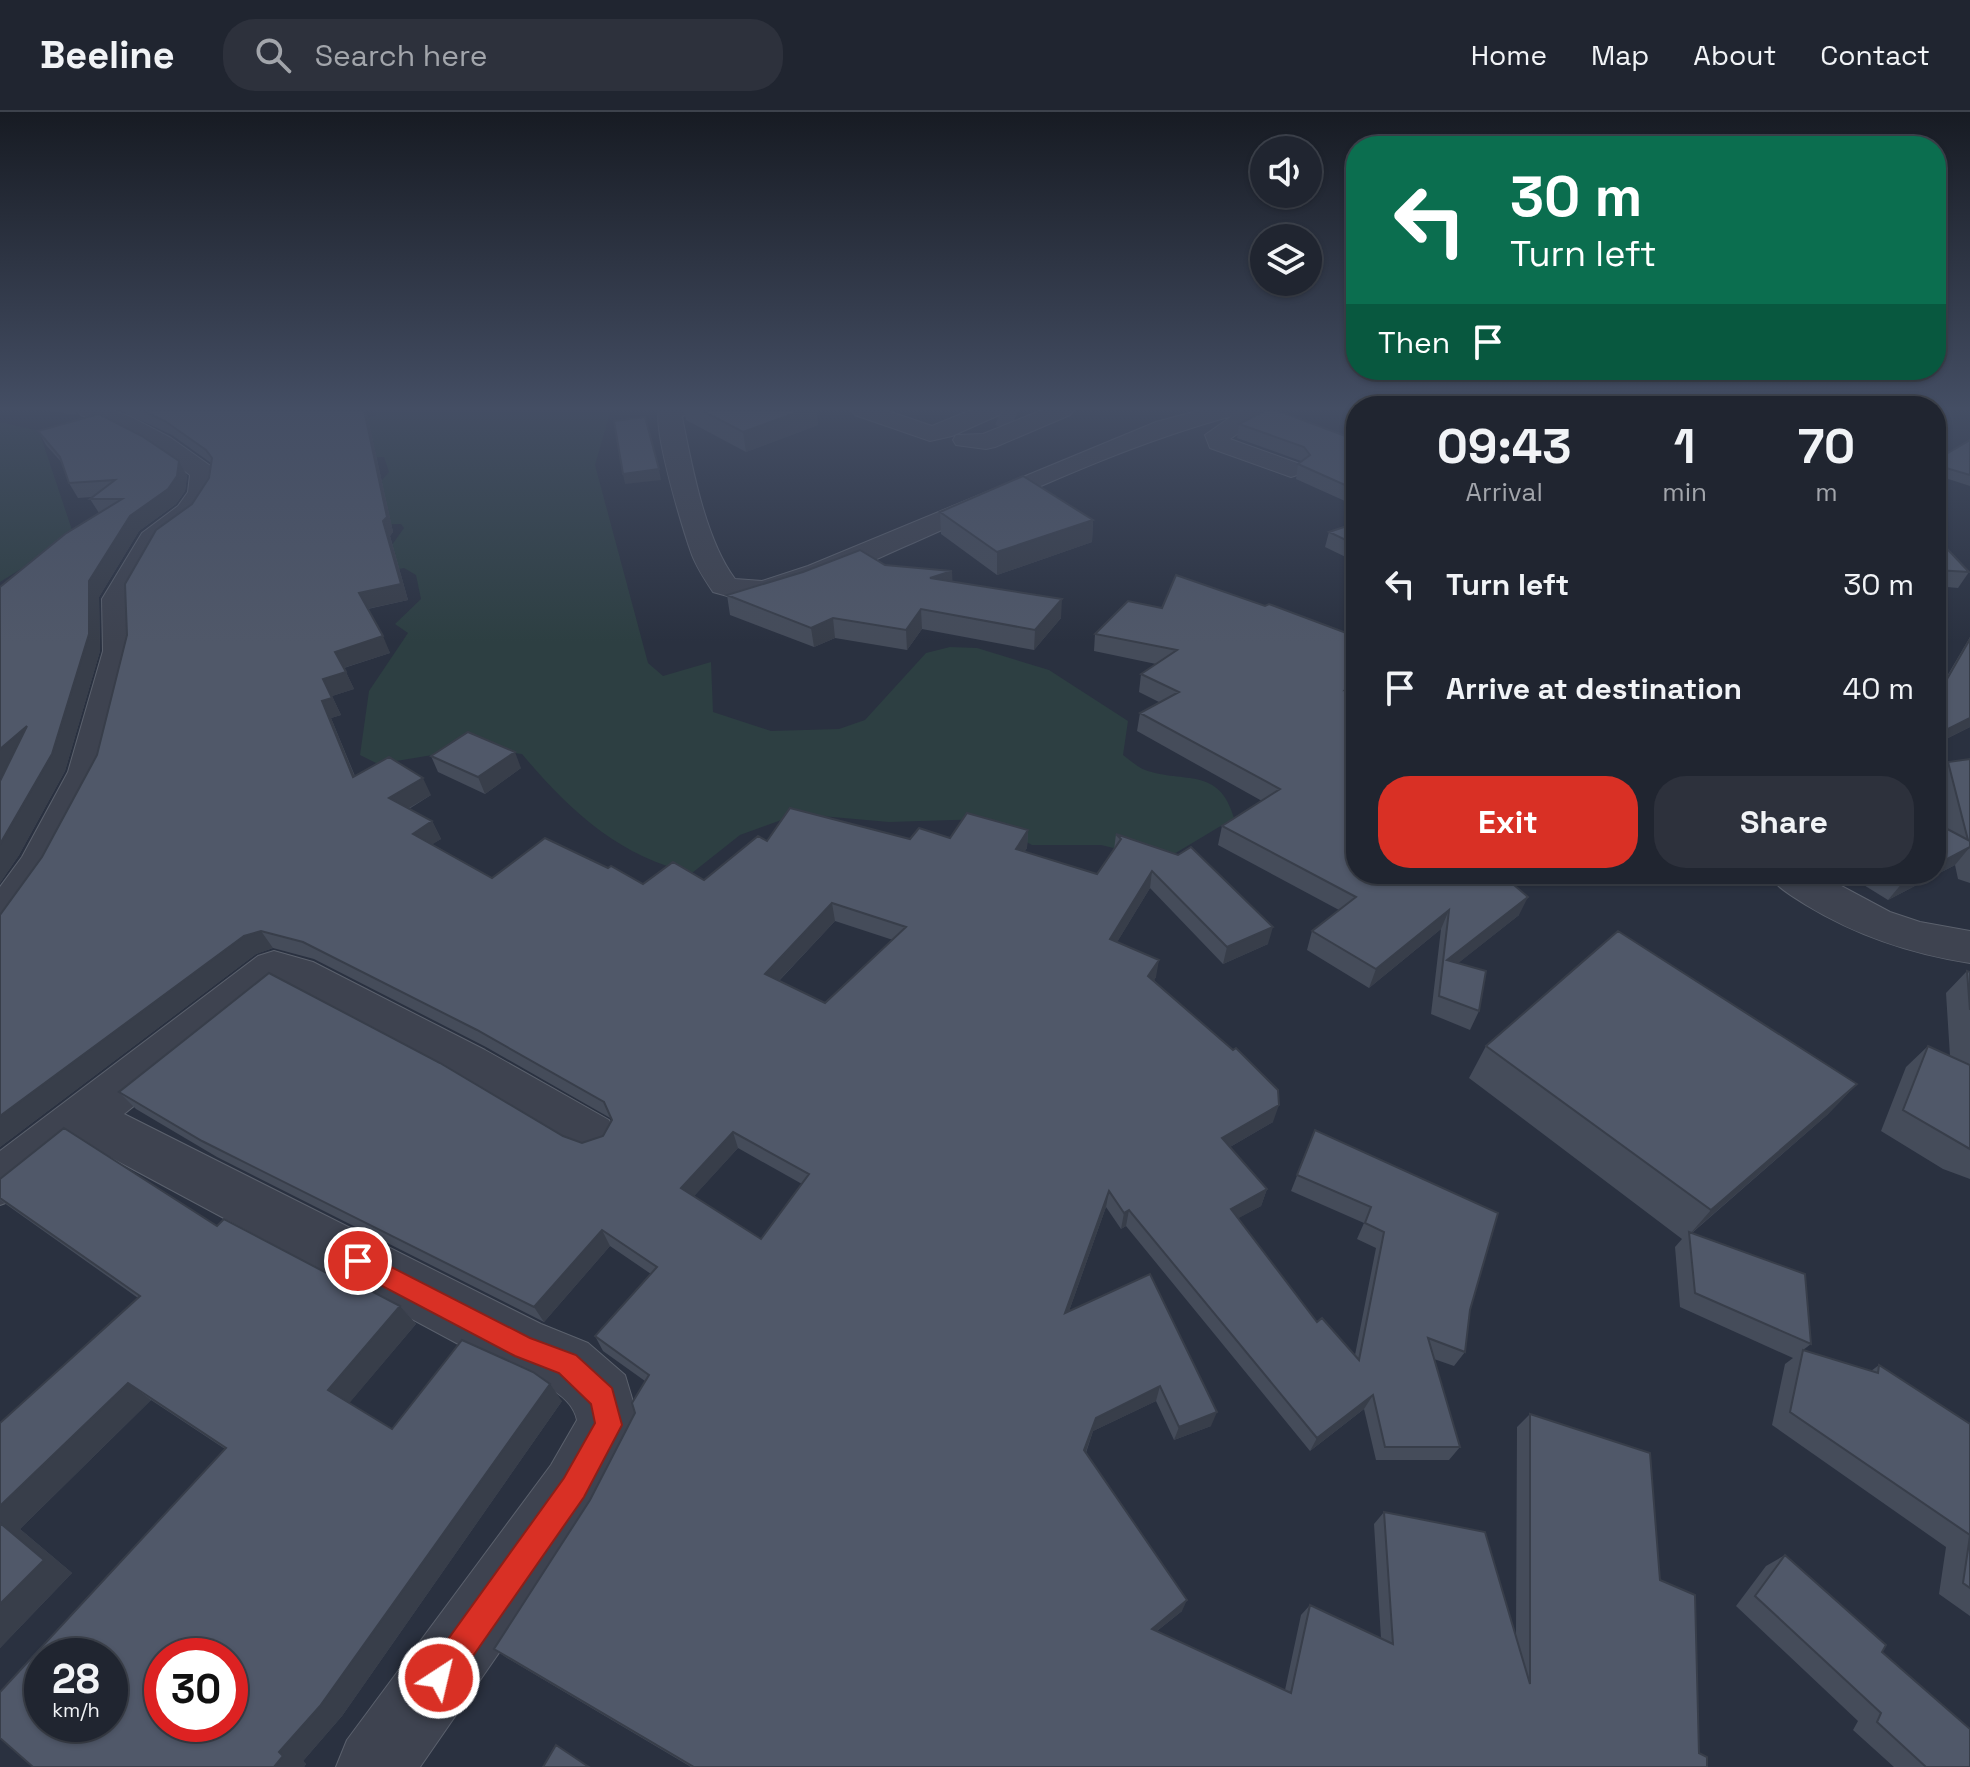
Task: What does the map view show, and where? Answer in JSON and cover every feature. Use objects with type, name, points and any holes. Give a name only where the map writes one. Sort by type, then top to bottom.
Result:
[{"type":"street","points":[[0,919],[39,863],[87,772],[119,651],[117,599],[152,539],[188,512],[202,487]]},
{"type":"street","points":[[687,487],[712,567],[724,586],[749,592],[766,590],[819,572],[1018,487]]},
{"type":"street","points":[[1806,884],[1875,924],[1907,936],[1970,947]]},
{"type":"street","points":[[0,1182],[274,968],[297,974],[468,1064],[591,1135]]},
{"type":"street","points":[[82,1117],[524,1347],[567,1364],[603,1397],[609,1425],[574,1488],[374,1767]]},
{"type":"shaded area","points":[[0,487],[58,487],[74,536],[0,582]]},
{"type":"shaded area","points":[[376,487],[601,487],[648,663],[663,676],[711,662],[713,712],[771,731],[839,729],[865,720],[926,653],[950,647],[977,648],[1049,670],[1128,721],[1123,755],[1145,770],[1210,784],[1228,802],[1234,818],[1164,860],[1101,845],[1032,845],[985,819],[889,822],[798,814],[740,835],[692,873],[666,866],[618,843],[597,828],[558,794],[522,754],[475,748],[378,764],[360,755],[369,691],[408,633],[395,624],[421,599],[416,575],[404,568],[378,573],[389,549],[404,528],[401,524],[343,525]]},
{"type":"building","points":[[105,487],[169,487],[130,516],[89,581],[89,634],[52,754],[0,844],[0,781],[27,726],[0,749],[0,587],[65,534],[122,499],[90,499]]},
{"type":"building","points":[[203,487],[381,487],[387,517],[383,521],[401,584],[359,593],[383,636],[335,652],[346,672],[323,679],[332,698],[322,701],[353,777],[389,757],[423,778],[389,798],[432,821],[413,834],[492,878],[545,838],[608,868],[611,866],[643,884],[673,862],[704,880],[758,836],[767,841],[790,808],[910,839],[919,828],[950,838],[967,813],[1028,830],[1016,849],[1097,874],[1121,839],[1116,834],[1178,855],[1191,847],[1273,927],[1227,947],[1152,871],[1110,939],[1159,960],[1148,976],[1233,1050],[1236,1048],[1278,1090],[1279,1105],[1222,1138],[1267,1189],[1231,1209],[1317,1322],[1322,1318],[1359,1360],[1384,1232],[1365,1223],[1371,1207],[1297,1175],[1315,1130],[1498,1213],[1470,1310],[1465,1352],[1428,1338],[1460,1447],[1385,1447],[1373,1395],[1317,1438],[1129,1210],[1124,1213],[1109,1191],[1065,1313],[1150,1274],[1217,1412],[1179,1427],[1160,1386],[1096,1418],[1084,1450],[1187,1600],[1152,1629],[1291,1693],[1310,1605],[1393,1644],[1384,1512],[1485,1532],[1530,1684],[1530,1414],[1650,1453],[1660,1580],[1695,1595],[1699,1753],[1707,1757],[1707,1767],[694,1767],[494,1649],[590,1500],[635,1413],[632,1403],[649,1375],[595,1336],[657,1267],[602,1230],[534,1307],[202,1141],[119,1092],[269,973],[440,1063],[563,1136],[582,1143],[603,1136],[612,1120],[604,1102],[477,1030],[303,942],[261,931],[244,936],[0,1116],[0,915],[42,857],[97,755],[127,635],[125,584],[156,530],[192,504]],"holes":[[[832,903],[906,927],[825,1003],[765,974]],[[733,1132],[809,1174],[761,1239],[681,1188]]]},
{"type":"building","points":[[997,487],[1041,487],[1093,520],[997,552],[940,512]]},
{"type":"building","points":[[1346,526],[1346,540],[1329,532]]},
{"type":"building","points":[[1946,548],[1969,572],[1946,571]]},
{"type":"building","points":[[860,550],[885,565],[952,571],[930,578],[1062,599],[1035,630],[921,609],[906,630],[833,618],[811,628],[727,595],[803,572]]},
{"type":"building","points":[[1176,575],[1265,606],[1269,604],[1346,633],[1346,884],[1513,884],[1528,897],[1447,960],[1486,971],[1479,1011],[1439,996],[1449,910],[1376,969],[1312,931],[1356,897],[1222,826],[1280,789],[1140,713],[1179,692],[1141,674],[1177,650],[1095,634],[1128,601],[1162,608]]},
{"type":"building","points":[[1970,639],[1970,718],[1946,730],[1946,681]]},
{"type":"building","points":[[468,732],[515,752],[478,777],[431,756]]},
{"type":"building","points":[[1970,759],[1970,847],[1946,860],[1946,828],[1968,840],[1948,762]]},
{"type":"building","points":[[1618,931],[1857,1084],[1711,1210],[1486,1046]]},
{"type":"building","points":[[1967,971],[1970,972],[1970,1010]]},
{"type":"building","points":[[1928,1046],[1970,1065],[1970,1149],[1903,1110]]},
{"type":"building","points":[[64,1128],[217,1226],[224,1219],[355,1288],[358,1284],[400,1306],[328,1390],[392,1429],[462,1340],[533,1372],[550,1384],[320,1706],[279,1752],[283,1756],[274,1767],[33,1767],[0,1738],[0,1692],[24,1666],[24,1742],[128,1742],[128,1638],[50,1638],[226,1448],[128,1383],[0,1506],[0,1423],[140,1296],[0,1198],[0,1179]]},
{"type":"building","points":[[1689,1232],[1805,1274],[1811,1344],[1695,1293]]},
{"type":"building","points":[[1803,1350],[1878,1373],[1879,1365],[1970,1424],[1970,1535],[1790,1412]]},
{"type":"building","points":[[0,1523],[44,1560],[0,1604]]},
{"type":"building","points":[[1970,1536],[1970,1588],[1963,1583]]},
{"type":"building","points":[[1785,1555],[1886,1645],[1882,1652],[1970,1729],[1970,1767],[1926,1767],[1877,1722],[1881,1713],[1755,1596]]},
{"type":"building","points":[[556,1745],[589,1767],[543,1767]]},
{"type":"route","points":[[358,1261],[524,1347],[567,1364],[603,1397],[609,1425],[574,1488],[439,1678]]}]
